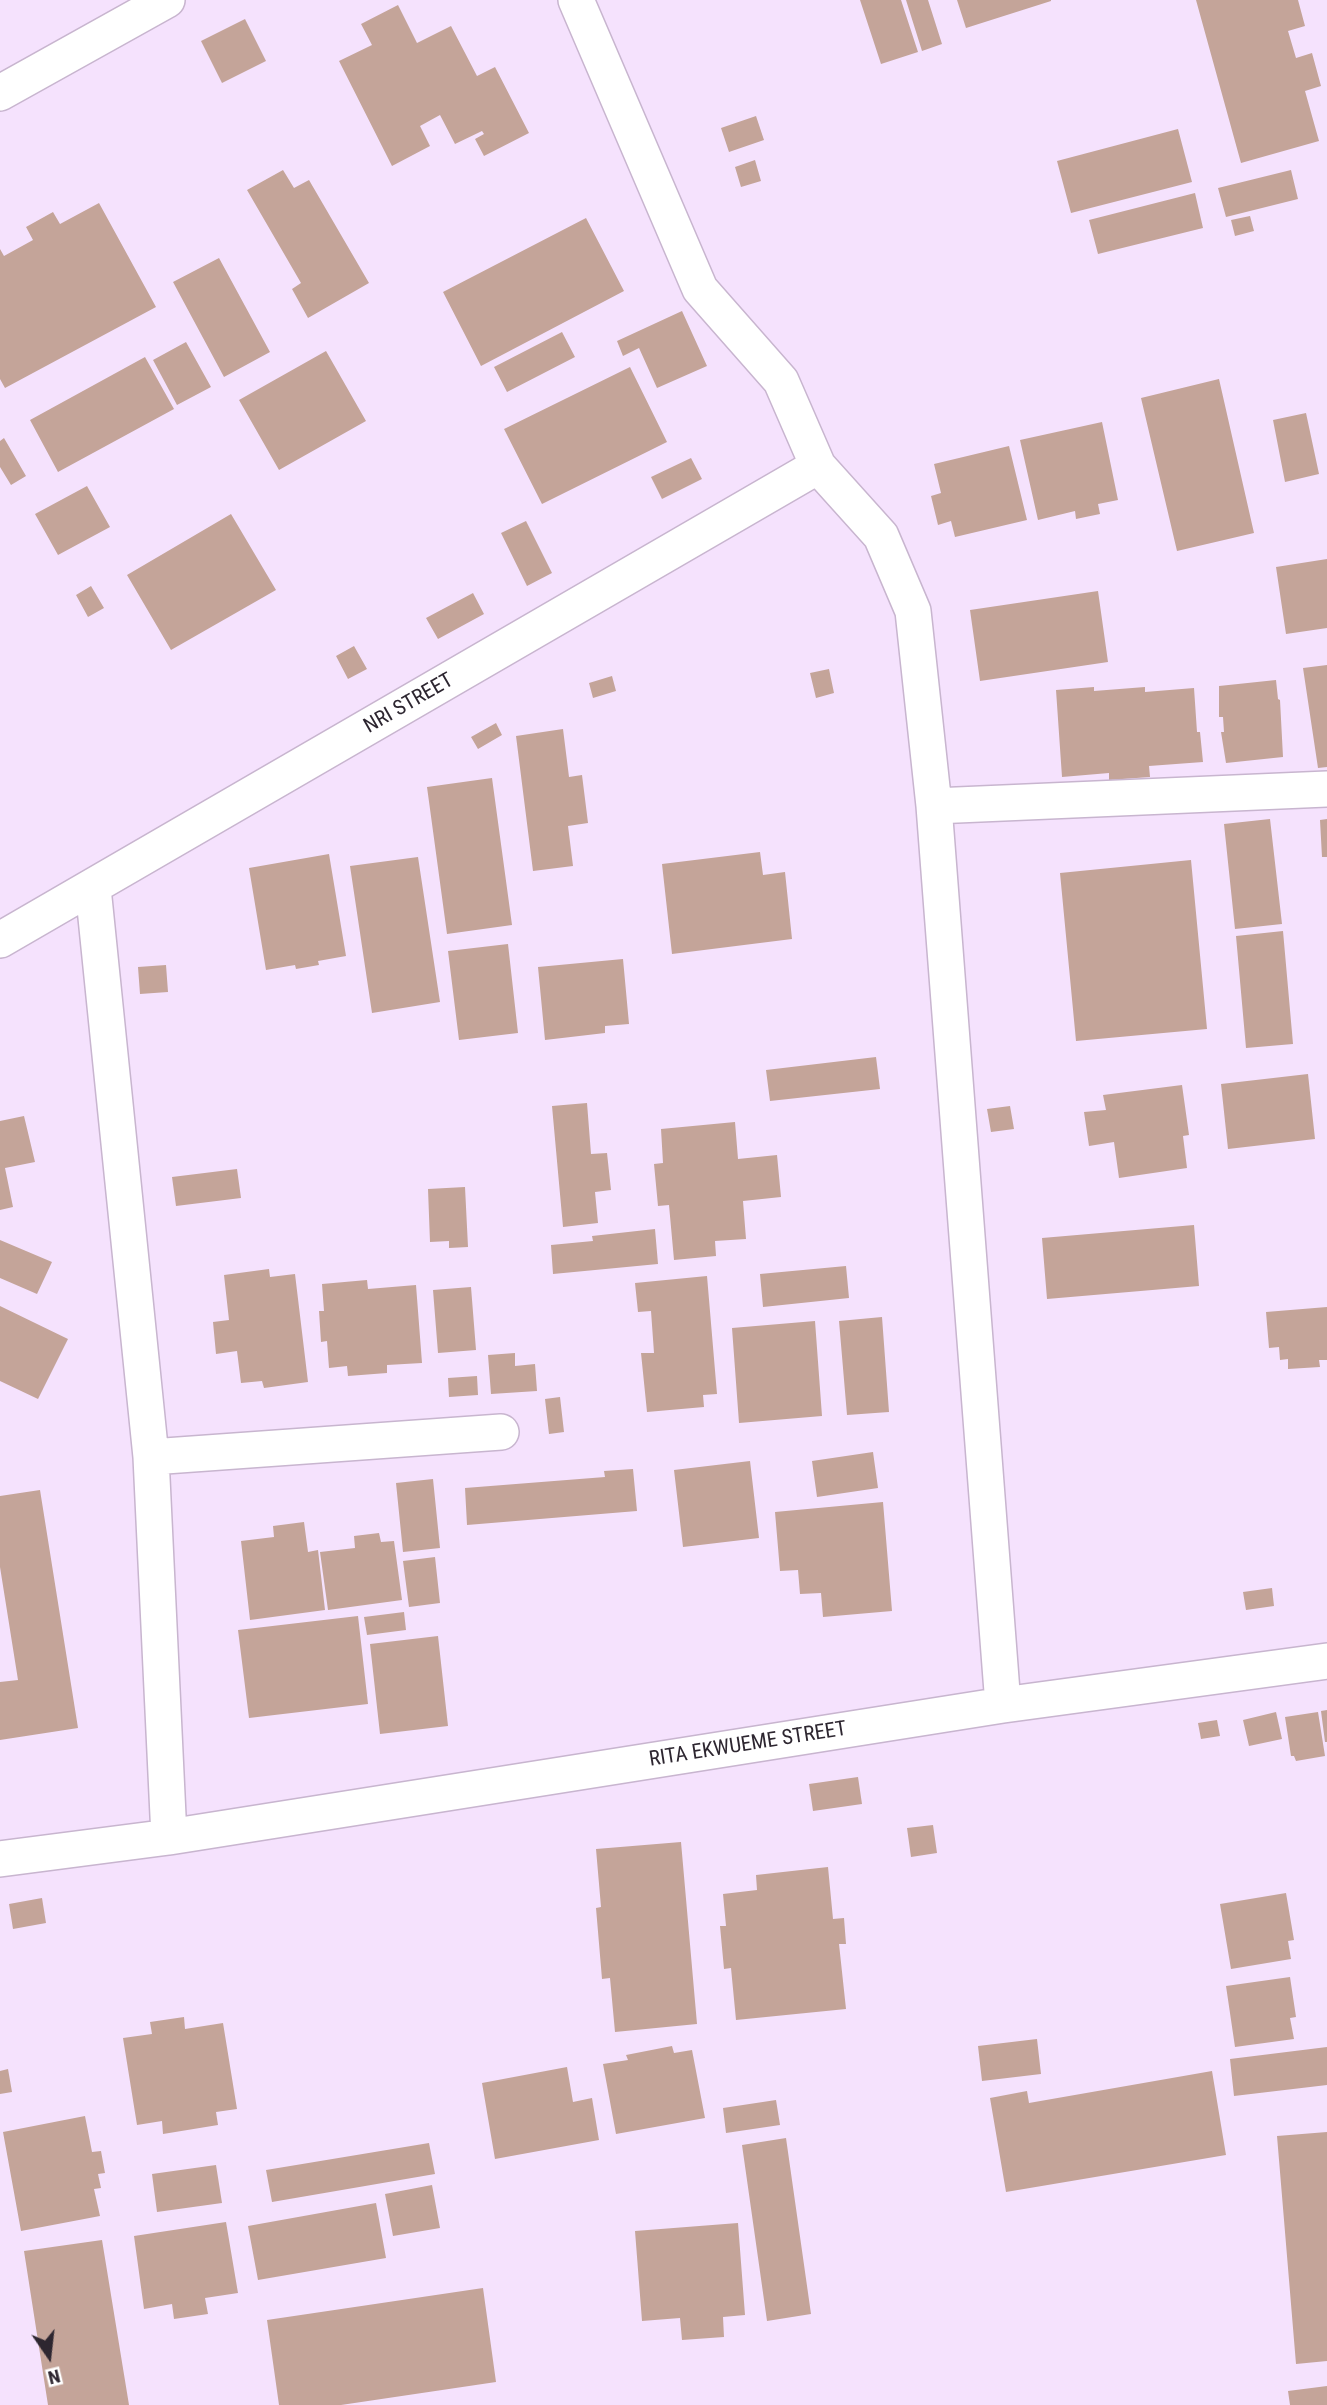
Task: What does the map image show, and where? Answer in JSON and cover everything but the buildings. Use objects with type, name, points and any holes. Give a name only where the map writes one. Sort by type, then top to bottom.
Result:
[{"type":"street","points":[[0,93],[167,0]]},
{"type":"street","points":[[576,0],[700,289],[781,381],[818,466],[881,536],[913,611],[934,806],[1003,1705]]},
{"type":"street","name":"NRI STREET","points":[[0,940],[818,466]]},
{"type":"street","points":[[934,806],[1327,789]]},
{"type":"street","points":[[93,888],[151,1457],[169,1837]]},
{"type":"street","points":[[151,1457],[501,1432]]},
{"type":"street","name":"RITA EKWUEME STREET","points":[[0,1859],[169,1837],[1003,1705],[1327,1661]]}]
